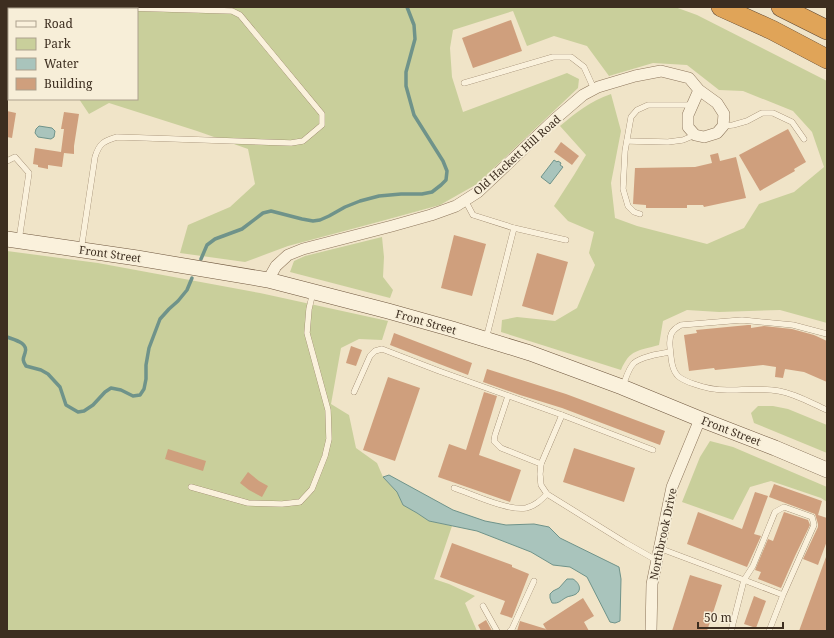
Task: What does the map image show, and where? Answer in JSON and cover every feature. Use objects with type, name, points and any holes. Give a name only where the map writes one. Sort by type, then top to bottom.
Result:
[{"type":"highway","points":[[721,7],[772,30],[827,59]]},
{"type":"highway","points":[[781,7],[827,30]]},
{"type":"main road","name":"Front Street","points":[[13,240],[137,258],[268,280],[388,311],[530,353],[622,387],[776,448],[827,470]]},
{"type":"street","name":"Old Hackett Hill Road","points":[[268,280],[276,266],[288,255],[303,249],[392,226],[456,206],[478,192],[535,137],[583,95],[594,89],[661,70],[689,78],[699,90],[717,103],[724,114],[723,126]]},
{"type":"street","points":[[699,90],[691,105],[688,115],[688,127],[695,135],[704,137],[717,133],[723,126]]},
{"type":"street","name":"Northbrook Drive","points":[[652,631],[652,584],[672,487],[700,419]]},
{"type":"lane","points":[[81,250],[95,158],[98,148],[107,140],[117,137],[291,143],[303,141],[322,125],[322,114],[240,15],[232,11],[138,8]]},
{"type":"lane","points":[[464,83],[553,57],[571,57],[584,67],[594,89]]},
{"type":"lane","points":[[640,214],[634,212],[628,206],[623,189],[625,151],[631,117],[636,110],[648,106],[691,105]]},
{"type":"lane","points":[[723,126],[747,121],[762,113],[773,113],[792,122],[804,139]]},
{"type":"lane","points":[[627,141],[668,142],[683,140],[695,135]]},
{"type":"lane","points":[[7,161],[15,157],[29,174],[13,240]]},
{"type":"lane","points":[[465,200],[473,215],[514,228],[566,240]]},
{"type":"lane","points":[[486,340],[514,228]]},
{"type":"lane","points":[[191,487],[248,503],[282,504],[300,502],[312,489],[325,456],[329,439],[328,410],[308,333],[308,309],[313,292]]},
{"type":"lane","points":[[827,334],[793,324],[742,320],[681,325],[676,327],[669,338],[672,365],[678,376],[685,381],[713,389],[779,391],[791,394],[827,410]]},
{"type":"lane","points":[[354,392],[370,356],[374,351],[382,349],[653,450]]},
{"type":"lane","points":[[622,387],[634,363],[642,358],[670,352]]},
{"type":"lane","points":[[508,396],[494,441],[502,448],[542,464]]},
{"type":"lane","points":[[562,415],[542,464],[540,474],[541,484],[547,494],[656,560]]},
{"type":"lane","points":[[454,488],[502,506],[514,508],[527,508],[537,504],[547,494]]},
{"type":"lane","points":[[733,630],[744,580],[753,566],[775,512],[784,507],[812,517],[814,526],[783,595],[769,631]]},
{"type":"lane","points":[[659,548],[783,595]]},
{"type":"lane","points":[[510,631],[534,580]]},
{"type":"lane","points":[[483,606],[497,631]]},
{"type":"green space","points":[[7,7],[675,7],[697,15],[827,81],[827,323],[780,310],[719,312],[687,310],[663,321],[659,345],[631,354],[621,370],[501,332],[502,320],[517,317],[555,321],[577,308],[595,265],[589,253],[594,232],[568,221],[554,206],[586,155],[560,126],[578,111],[596,100],[611,94],[621,131],[611,183],[615,218],[637,226],[707,244],[744,228],[759,204],[794,192],[824,167],[812,132],[793,111],[743,91],[719,90],[687,65],[653,63],[609,76],[587,46],[554,36],[527,46],[513,11],[453,30],[450,48],[452,77],[463,112],[567,73],[579,79],[578,88],[477,184],[440,205],[288,246],[245,262],[180,253],[188,225],[230,207],[255,184],[248,149],[109,103],[89,114],[80,100],[138,100],[138,8],[8,8],[7,65]]},
{"type":"green space","points":[[382,237],[384,257],[383,277],[393,290],[390,298],[290,272],[294,261],[305,256]]},
{"type":"green space","points":[[7,251],[98,263],[260,293],[388,321],[382,340],[359,339],[341,348],[331,404],[349,415],[356,448],[377,463],[383,477],[397,492],[403,505],[429,521],[452,526],[434,579],[475,596],[465,603],[477,631],[7,631]]},
{"type":"green space","points":[[758,406],[773,406],[788,409],[827,425],[827,453],[754,423],[751,413]]},
{"type":"green space","points":[[710,441],[733,447],[827,487],[827,502],[821,498],[771,481],[750,487],[733,520],[682,502],[700,457]]},
{"type":"water","points":[[39,126],[52,128],[55,131],[54,137],[51,139],[38,137],[35,133]]},
{"type":"water","points":[[554,160],[561,163],[560,165],[563,167],[550,184],[541,177]]},
{"type":"water","points":[[389,475],[453,510],[485,521],[506,525],[534,524],[549,527],[560,538],[619,567],[621,579],[620,621],[615,623],[610,622],[587,577],[570,567],[553,565],[531,552],[477,531],[429,521],[403,505],[397,492],[383,477]]},
{"type":"water","points":[[567,579],[573,579],[577,582],[579,586],[578,592],[575,595],[552,603],[550,594],[559,588]]},
{"type":"building","points":[[511,20],[522,51],[473,68],[462,38]]},
{"type":"building","points":[[7,111],[16,113],[12,138],[7,137]]},
{"type":"building","points":[[64,112],[79,114],[74,154],[64,153],[62,167],[48,165],[48,169],[38,167],[38,165],[33,164],[35,148],[61,152],[64,129],[61,129]]},
{"type":"building","points":[[788,129],[806,162],[794,169],[795,171],[760,191],[739,155]]},
{"type":"building","points":[[561,142],[579,156],[572,165],[554,152]]},
{"type":"building","points":[[718,153],[720,161],[736,157],[746,198],[704,207],[703,205],[687,205],[687,208],[646,208],[646,205],[633,204],[635,168],[695,167],[712,163],[710,155]]},
{"type":"building","points":[[454,235],[486,244],[472,296],[441,288]]},
{"type":"building","points":[[537,253],[568,262],[553,315],[522,306]]},
{"type":"building","points":[[751,325],[751,328],[764,326],[792,329],[814,335],[827,341],[827,382],[804,372],[785,369],[783,378],[775,377],[776,367],[763,365],[689,371],[684,335],[697,333],[696,330]]},
{"type":"building","points":[[394,333],[472,363],[468,375],[390,345]]},
{"type":"building","points":[[351,346],[362,350],[356,366],[346,363]]},
{"type":"building","points":[[487,369],[566,394],[665,431],[660,445],[562,408],[483,382]]},
{"type":"building","points":[[388,377],[420,388],[395,461],[363,450]]},
{"type":"building","points":[[484,392],[497,396],[479,455],[521,470],[510,502],[438,477],[449,444],[466,450]]},
{"type":"building","points":[[574,448],[635,468],[624,502],[563,482]]},
{"type":"building","points":[[168,449],[206,461],[203,471],[165,459]]},
{"type":"building","points":[[248,472],[268,486],[262,497],[240,483]]},
{"type":"building","points":[[774,484],[822,501],[818,515],[827,518],[827,541],[818,565],[803,559],[818,527],[815,514],[769,497]]},
{"type":"building","points":[[755,492],[768,496],[754,534],[761,536],[747,567],[687,544],[698,512],[742,529]]},
{"type":"building","points":[[784,512],[808,520],[810,525],[781,588],[758,579],[761,572],[755,570],[768,539],[773,541]]},
{"type":"building","points":[[452,543],[512,565],[512,567],[529,574],[512,618],[500,614],[505,601],[440,577]]},
{"type":"building","points":[[826,557],[827,631],[799,631]]},
{"type":"building","points":[[690,575],[722,585],[707,631],[672,631]]},
{"type":"building","points":[[754,596],[766,601],[756,628],[744,624]]},
{"type":"building","points":[[583,598],[594,616],[584,622],[589,631],[547,631],[543,624]]},
{"type":"building","points":[[486,620],[492,631],[481,631],[478,625]]},
{"type":"building","points":[[520,621],[546,629],[545,631],[517,631]]},
{"type":"waterway","points":[[201,259],[207,245],[215,239],[242,229],[263,213],[271,211],[302,219],[313,221],[320,220],[345,207],[379,196],[422,194],[432,192],[446,180],[447,171],[443,161],[414,115],[406,86],[406,72],[415,39],[414,25],[407,7]]},
{"type":"waterway","points":[[7,337],[23,344],[26,350],[23,361],[26,366],[41,370],[48,374],[60,387],[66,405],[78,412],[84,411],[93,405],[105,392],[111,388],[121,390],[133,396],[140,395],[144,389],[146,379],[146,365],[149,348],[160,319],[187,290],[192,278]]}]
